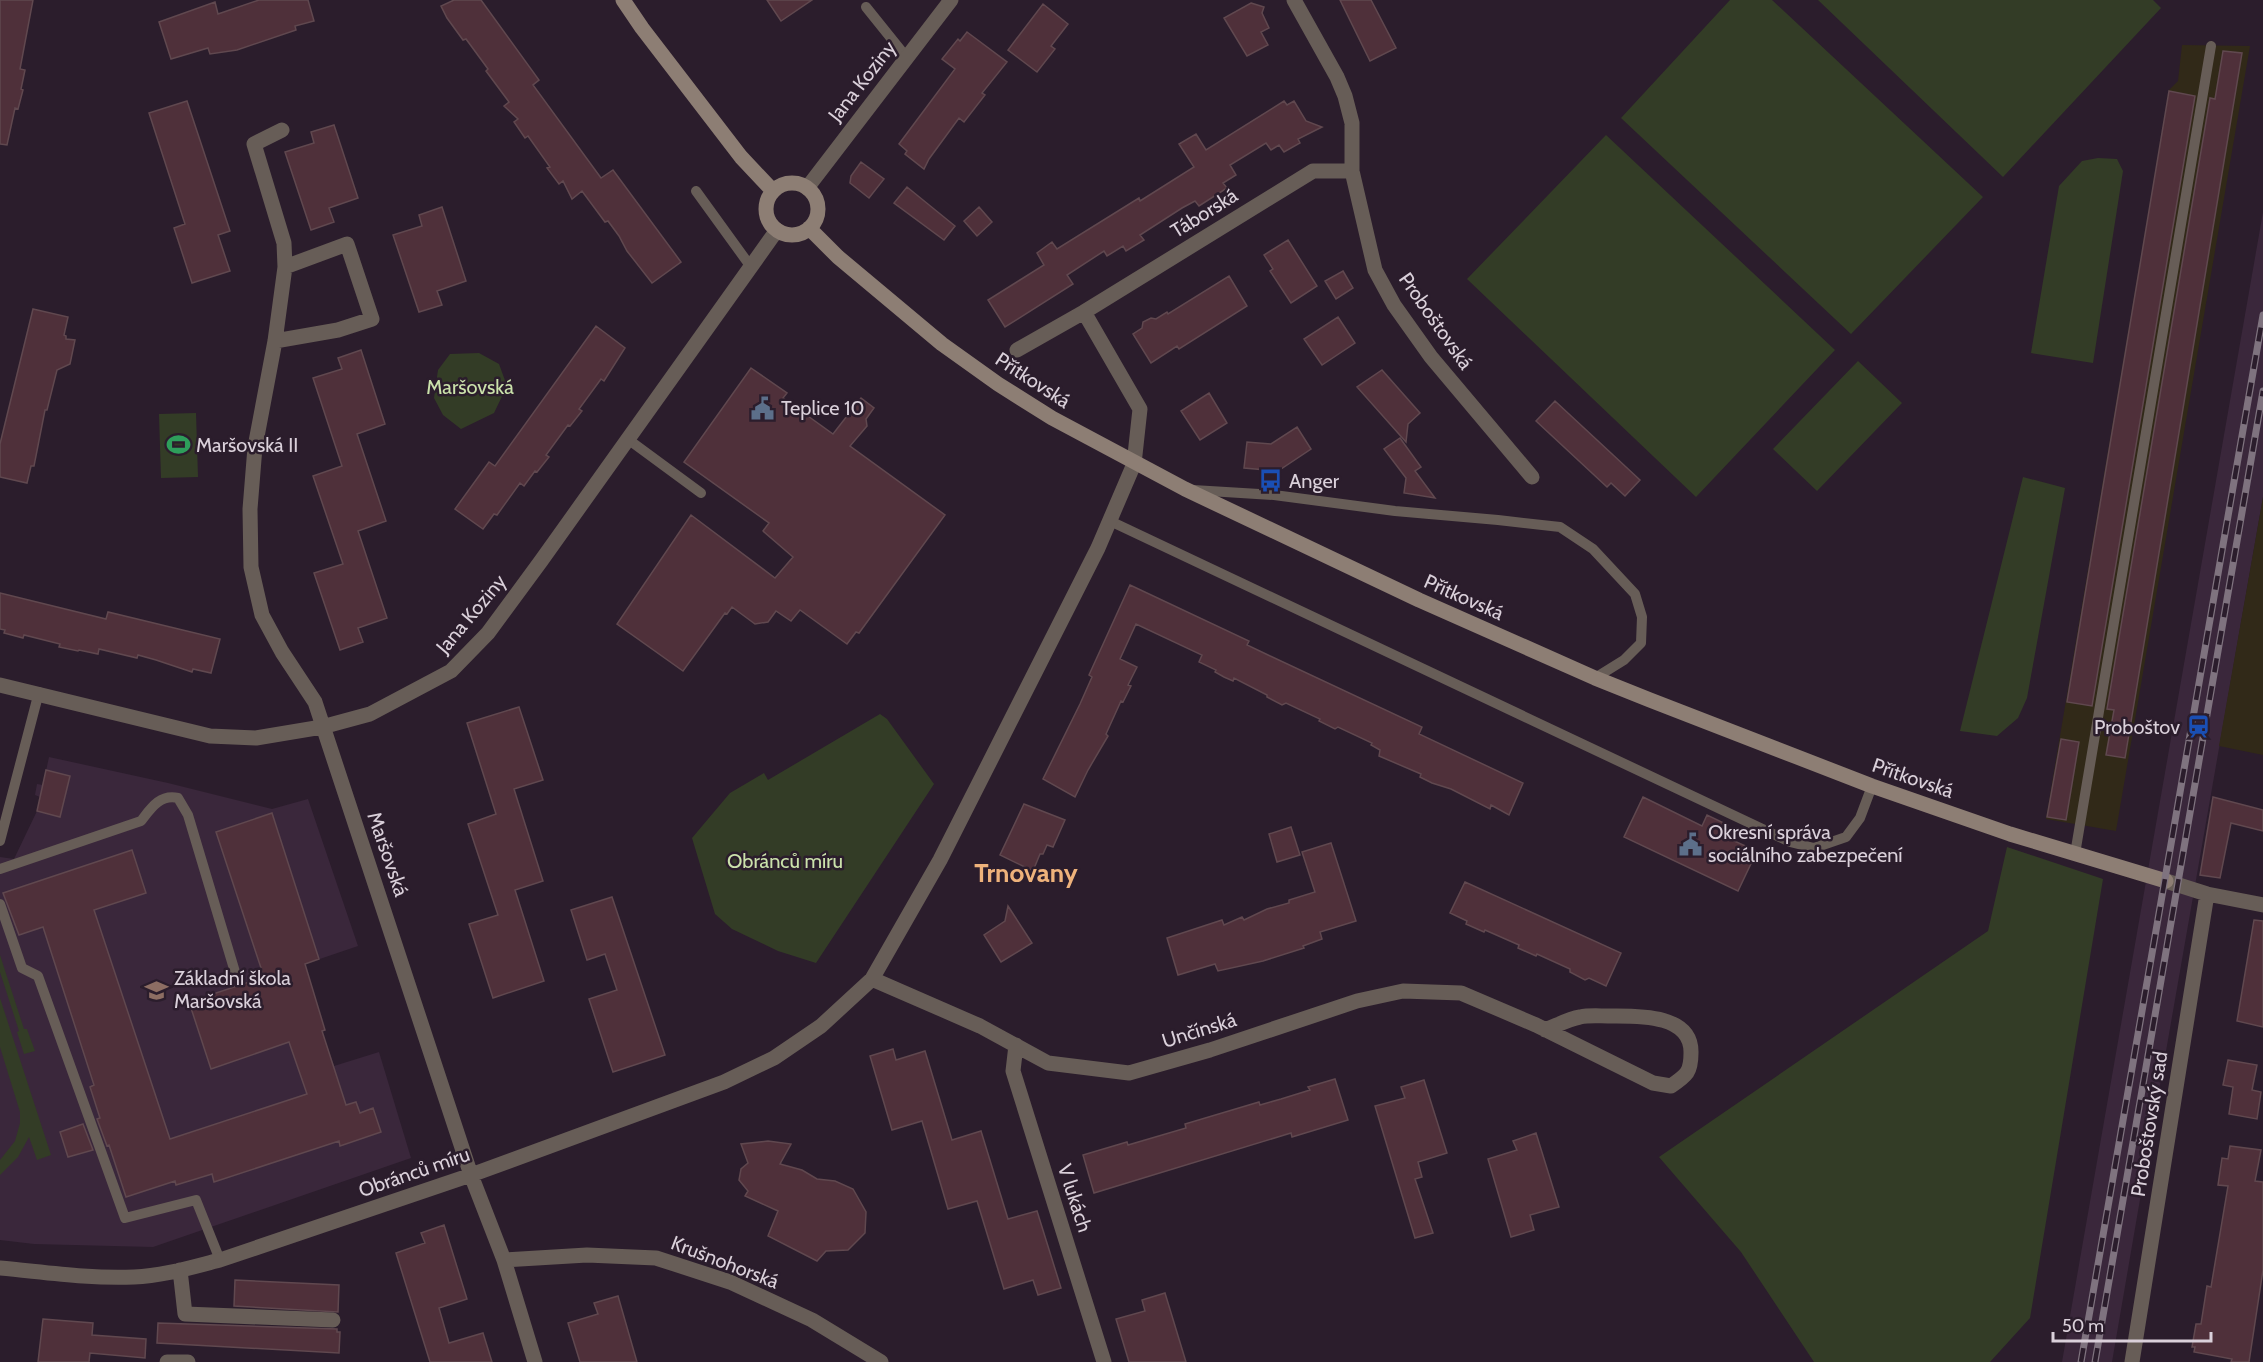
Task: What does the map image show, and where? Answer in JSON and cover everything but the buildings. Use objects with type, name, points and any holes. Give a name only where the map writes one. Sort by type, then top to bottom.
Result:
[{"type":"street","points":[[623,0],[741,157],[773,191]]},
{"type":"street","name":"Jana Koziny","points":[[807,188],[951,0]]},
{"type":"street","name":"Proboštovská","points":[[1294,0],[1337,77],[1345,96],[1352,123],[1352,171],[1376,270],[1394,304],[1431,357],[1532,477]]},
{"type":"street","name":"Maršovská","points":[[282,130],[254,144],[284,243],[285,267],[275,341],[255,447],[250,509],[251,567],[262,615],[282,652],[315,702],[471,1175]]},
{"type":"street","name":"Táborská","points":[[1017,350],[1084,312],[1313,171],[1352,171]]},
{"type":"street","points":[[789,183],[807,188],[816,201],[815,220],[809,228],[795,234],[777,230],[768,219],[766,208],[773,191],[789,183]]},
{"type":"street","name":"Přítkovská","points":[[809,228],[838,257],[942,344],[999,384],[1052,418],[1134,464],[1185,489],[1419,600],[1595,678],[1872,786],[2075,854],[2207,894]]},
{"type":"street","name":"Jana Koziny","points":[[0,685],[210,736],[256,738],[322,728],[381,710],[451,671],[488,633],[629,440],[777,230]]},
{"type":"street","points":[[275,341],[338,330],[372,319],[347,244],[285,267]]},
{"type":"street","points":[[1084,312],[1140,409],[1134,464]]},
{"type":"street","name":"Obránců míru","points":[[0,1268],[86,1277],[136,1277],[180,1270],[220,1260],[471,1175],[724,1082],[774,1058],[821,1026],[872,980],[940,860],[1098,548],[1134,464]]},
{"type":"street","points":[[2207,894],[2263,905]]},
{"type":"street","name":"Proboštovský sad","points":[[2132,1362],[2207,894]]},
{"type":"street","name":"Unčínská","points":[[872,980],[980,1026],[1048,1063],[1129,1073],[1210,1050],[1356,1001],[1402,990],[1461,993],[1545,1030],[1653,1083],[1671,1086],[1684,1077],[1691,1067],[1691,1046],[1683,1030],[1668,1022],[1638,1016],[1580,1017],[1545,1030]]},
{"type":"street","name":"V lukách","points":[[1016,1046],[1013,1071],[1104,1362]]},
{"type":"street","points":[[471,1175],[504,1260],[535,1362]]},
{"type":"street","name":"Krušnohorská","points":[[504,1260],[576,1256],[656,1258],[730,1282],[812,1320],[881,1362]]},
{"type":"street","points":[[180,1270],[185,1314],[333,1320]]},
{"type":"street","points":[[167,1362],[188,1362]]},
{"type":"lane","points":[[867,7],[906,58]]},
{"type":"lane","points":[[2075,854],[2211,46]]},
{"type":"lane","points":[[696,191],[750,267]]},
{"type":"lane","points":[[629,440],[701,493]]},
{"type":"lane","points":[[1185,489],[1274,495],[1395,511],[1560,528],[1593,549],[1635,594],[1642,617],[1641,643],[1624,660],[1595,678]]},
{"type":"lane","points":[[1110,520],[1790,842],[1814,848],[1846,837],[1860,818],[1872,786]]},
{"type":"lane","points":[[0,841],[39,693]]},
{"type":"lane","points":[[0,869],[141,820],[157,802],[169,796],[178,798],[188,815],[235,972]]},
{"type":"lane","points":[[0,904],[22,968],[38,976],[125,1218],[196,1200],[220,1260]]},
{"type":"shaded area","points":[[2182,45],[2250,46],[2116,831],[2046,819],[2169,90],[2178,81]]},
{"type":"shaded area","points":[[2263,212],[2263,497],[2112,1362],[2062,1362]]},
{"type":"shaded area","points":[[2263,497],[2263,755],[2219,746]]},
{"type":"shaded area","name":"Základní škola Maršovská","points":[[49,757],[272,809],[308,799],[358,946],[305,964],[325,1030],[322,1031],[334,1066],[379,1052],[411,1158],[153,1247],[34,1244],[0,1240],[0,857],[14,859],[37,811],[40,797],[35,795],[37,784],[43,785]]},
{"type":"green space","points":[[1730,0],[1772,0],[1983,197],[1851,334],[1621,118]]},
{"type":"green space","points":[[1818,0],[2153,0],[2161,8],[2003,177]]},
{"type":"green space","points":[[1606,135],[1835,350],[1696,497],[1467,279]]},
{"type":"green space","points":[[2098,158],[2117,159],[2123,171],[2093,363],[2031,353],[2059,186],[2082,161]]},
{"type":"green space","name":"Maršovská","points":[[479,353],[499,364],[507,386],[494,413],[461,429],[443,415],[434,398],[438,370],[450,354]]},
{"type":"green space","points":[[1858,361],[1902,403],[1817,491],[1773,449]]},
{"type":"green space","name":"Maršovská II","points":[[196,413],[198,477],[161,478],[159,414]]},
{"type":"green space","points":[[2023,477],[2065,488],[2027,698],[2018,718],[1997,736],[1960,731]]},
{"type":"green space","name":"Obránců míru","points":[[880,714],[887,719],[934,784],[816,963],[778,951],[732,929],[715,914],[692,838],[730,793],[764,773],[768,780]]},
{"type":"green space","points":[[2007,847],[2103,879],[2030,1318],[1990,1362],[1814,1362],[1741,1252],[1659,1157],[1988,931]]},
{"type":"green space","points":[[0,955],[24,1029],[27,1029],[35,1051],[24,1054],[0,972]]},
{"type":"green space","points":[[0,998],[51,1155],[37,1160],[29,1137],[18,1157],[0,1175],[0,1160],[15,1141],[20,1123],[20,1112],[0,1047]]},
{"type":"railway","points":[[2081,1362],[2263,315]]},
{"type":"railway","points":[[2095,1362],[2263,391]]},
{"type":"place","name":"Teplice 10","points":[[763,408]]},
{"type":"place","name":"Maršovská II","points":[[178,445]]},
{"type":"place","name":"Anger","points":[[1271,481]]},
{"type":"place","name":"Proboštov","points":[[2198,727]]},
{"type":"place","name":"Okresní správa sociálního zabezpečení","points":[[1690,844]]},
{"type":"place","name":"Základní škola Maršovská","points":[[156,990]]},
{"type":"district","name":"Trnovany","points":[[1026,873]]}]
